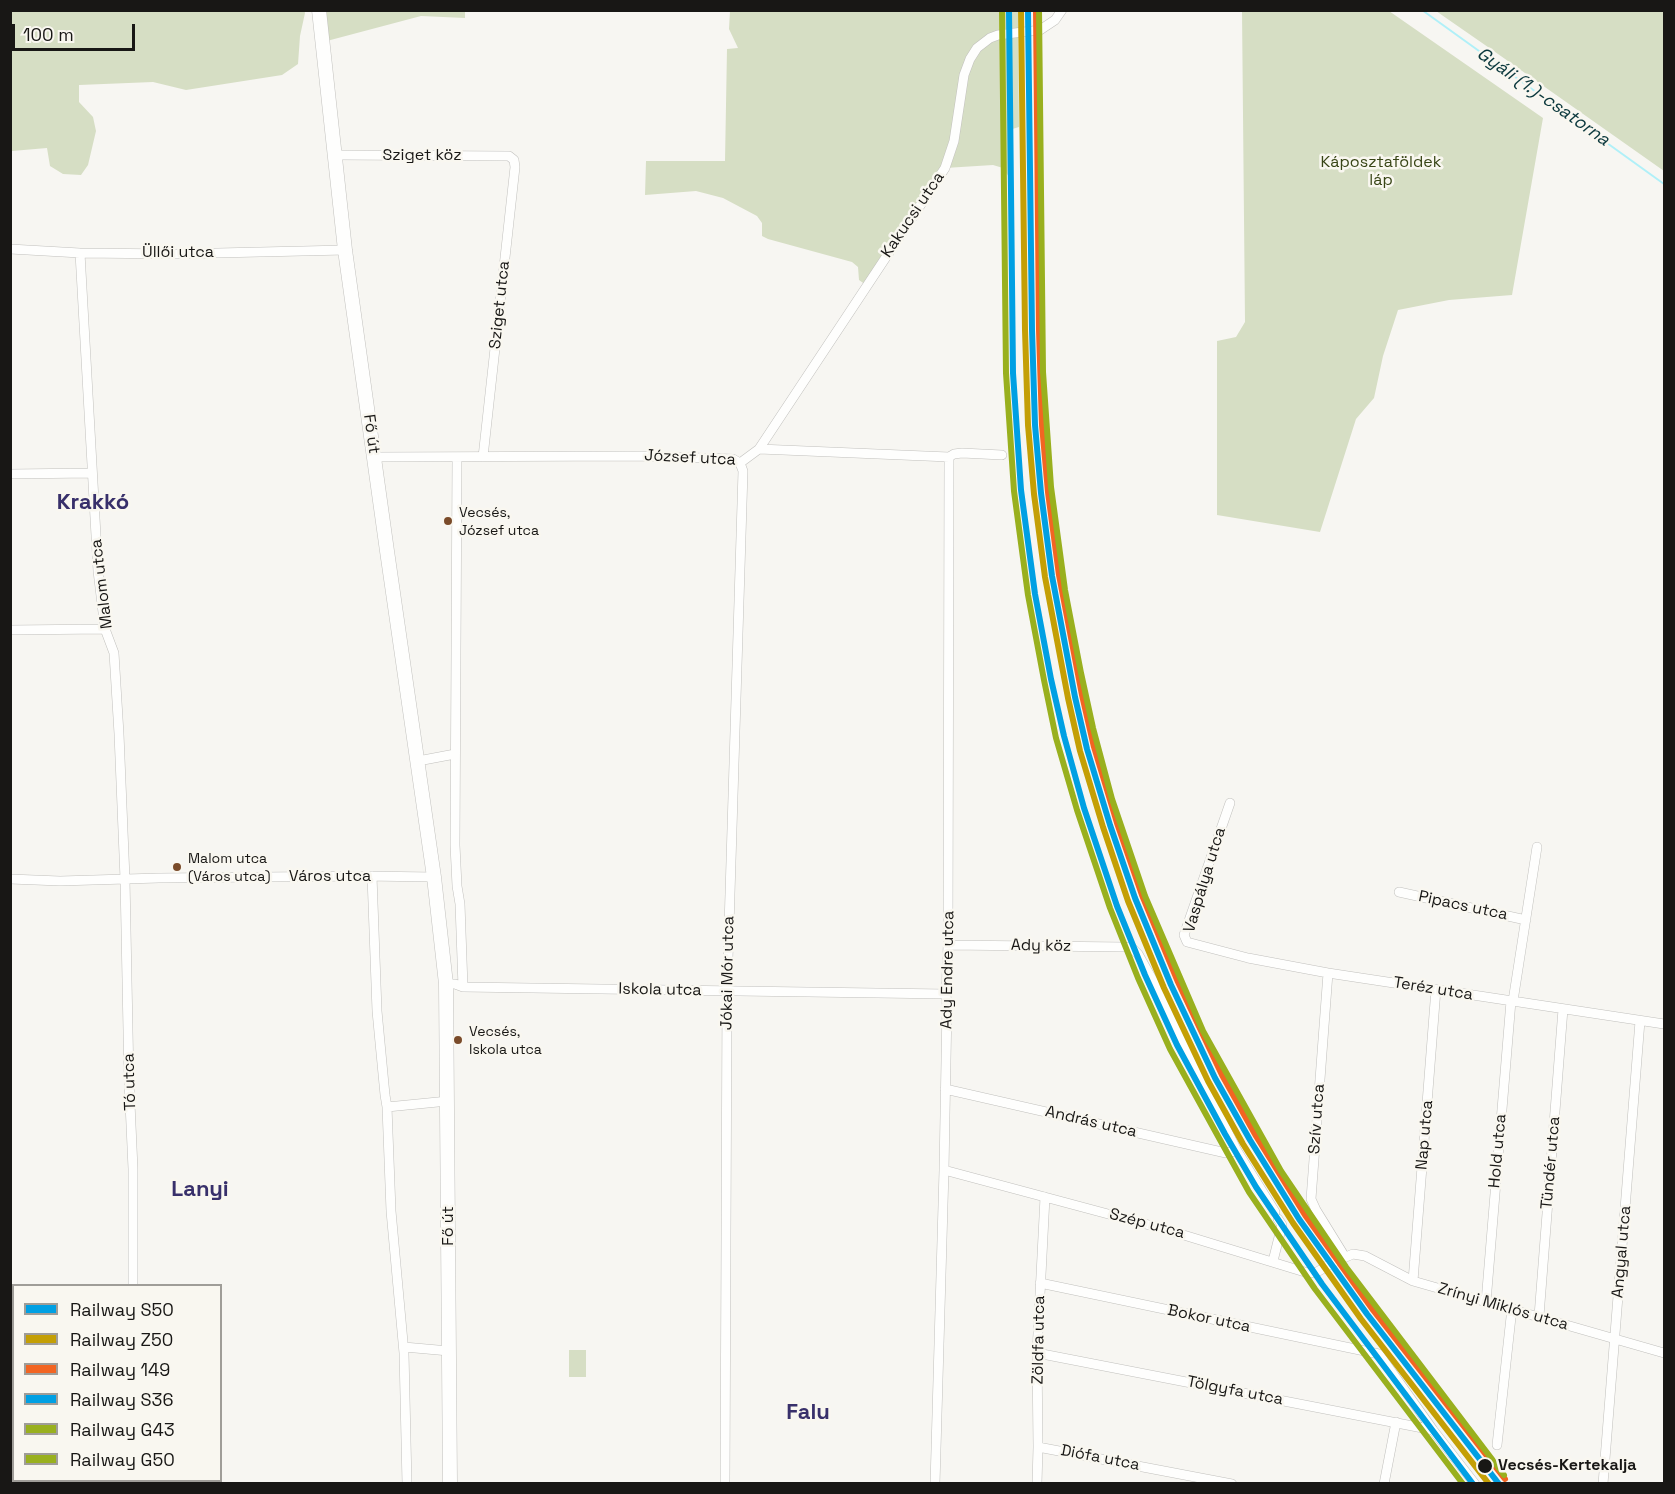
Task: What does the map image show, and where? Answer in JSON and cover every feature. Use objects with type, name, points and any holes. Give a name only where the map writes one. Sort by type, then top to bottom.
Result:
[{"type":"main road","name":"Fő út","points":[[319,10],[345,250],[435,882],[446,984],[450,1484]]},
{"type":"street","name":"Kakucsi utca","points":[[759,449],[945,168],[954,141],[964,75],[977,48],[998,35],[1040,30],[1055,20],[1062,10]]},
{"type":"street","name":"Sziget köz","points":[[335,155],[509,156]]},
{"type":"street","name":"Sziget utca","points":[[483,457],[515,167],[514,160],[509,156]]},
{"type":"street","name":"Üllői utca","points":[[10,249],[80,253],[186,254],[345,250]]},
{"type":"street","name":"Malom utca","points":[[80,253],[98,571],[105,629],[114,653],[125,879]]},
{"type":"street","name":"József utca","points":[[374,457],[642,456],[733,459],[740,463],[759,449],[949,457],[962,453],[1002,454]]},
{"type":"street","name":"Ady Endre utca","points":[[935,1484],[948,945],[949,457]]},
{"type":"street","points":[[457,458],[455,754],[457,886],[460,904],[463,987]]},
{"type":"street","name":"Jókai Mór utca","points":[[725,1484],[727,991],[743,471],[740,463]]},
{"type":"street","points":[[10,474],[92,473]]},
{"type":"street","points":[[10,630],[105,629]]},
{"type":"street","points":[[418,761],[455,754]]},
{"type":"street","name":"Vaspálya utca","points":[[1203,947],[1187,942],[1184,935],[1230,802]]},
{"type":"street","name":"Hold utca","points":[[1486,1302],[1512,1001],[1537,847]]},
{"type":"street","points":[[372,876],[376,1011],[387,1107],[391,1212],[404,1347],[407,1484]]},
{"type":"street","name":"Város utca","points":[[10,879],[60,881],[372,876],[435,882]]},
{"type":"street","name":"Tó utca","points":[[125,879],[133,1169],[133,1284]]},
{"type":"street","points":[[435,882],[457,886]]},
{"type":"street","name":"Pipacs utca","points":[[1399,892],[1526,920]]},
{"type":"street","name":"Ady köz","points":[[948,945],[1126,947],[1133,949],[1157,988],[1237,1151]]},
{"type":"street","name":"Teréz utca","points":[[1203,947],[1248,958],[1328,972],[1665,1024]]},
{"type":"street","name":"Szív utca","points":[[1328,972],[1311,1199],[1345,1257]]},
{"type":"street","name":"Iskola utca","points":[[446,984],[463,987],[946,994]]},
{"type":"street","name":"Nap utca","points":[[1413,1281],[1436,989]]},
{"type":"street","name":"Tündér utca","points":[[1539,1316],[1563,1009]]},
{"type":"street","name":"Angyal utca","points":[[1603,1484],[1640,1021]]},
{"type":"street","name":"András utca","points":[[945,1089],[1226,1153],[1237,1151]]},
{"type":"street","points":[[387,1107],[448,1101]]},
{"type":"street","points":[[1237,1151],[1282,1225],[1274,1261]]},
{"type":"street","name":"Szép utca","points":[[944,1170],[1164,1229],[1308,1273],[1317,1272],[1345,1257]]},
{"type":"street","name":"Zöldfa utca","points":[[1037,1484],[1037,1353],[1046,1197]]},
{"type":"street","name":"Zrínyi Miklós utca","points":[[1345,1257],[1353,1254],[1365,1256],[1413,1281],[1665,1353]]},
{"type":"street","name":"Bokor utca","points":[[1040,1283],[1379,1354],[1432,1430]]},
{"type":"street","points":[[1497,1445],[1512,1308]]},
{"type":"street","points":[[404,1347],[449,1351]]},
{"type":"street","name":"Tölgyfa utca","points":[[1037,1353],[1432,1430]]},
{"type":"street","points":[[1384,1484],[1396,1422]]},
{"type":"street","points":[[1432,1430],[1475,1484]]},
{"type":"street","name":"Diófa utca","points":[[1038,1447],[1232,1484]]},
{"type":"green space","points":[[11,10],[304,10],[305,13],[300,36],[298,64],[282,75],[186,90],[153,82],[79,85],[79,102],[93,117],[96,131],[88,165],[81,175],[63,174],[50,166],[47,148],[12,151],[11,153]]},
{"type":"green space","points":[[319,11],[465,11],[465,18],[421,16],[323,42]]},
{"type":"green space","points":[[730,11],[1018,11],[1019,127],[1009,130],[1009,177],[1003,168],[993,165],[945,168],[866,285],[859,280],[858,267],[852,262],[768,239],[762,236],[762,223],[757,216],[723,198],[696,191],[645,195],[646,161],[725,161],[727,49],[738,48],[729,29]]},
{"type":"green space","name":"Káposztaföldek láp","points":[[1242,11],[1389,11],[1543,118],[1512,295],[1449,300],[1398,310],[1383,356],[1374,398],[1356,419],[1320,532],[1217,515],[1217,341],[1236,337],[1245,322]]},
{"type":"green space","points":[[1436,11],[1664,11],[1664,171],[1498,54]]},
{"type":"green space","points":[[569,1350],[586,1350],[586,1377],[569,1377]]},
{"type":"waterway","name":"Gyáli (1.)-csatorna","points":[[1422,10],[1664,184]]},
{"type":"rail line","name":"G50","points":[[1002,10],[1006,373],[1014,491],[1028,595],[1044,680],[1056,738],[1077,810],[1110,908],[1138,978],[1170,1049],[1249,1192],[1315,1289],[1463,1484]]},
{"type":"rail line","name":"S36","points":[[1009,10],[1013,373],[1021,490],[1035,594],[1051,679],[1084,808],[1117,906],[1145,975],[1177,1045],[1225,1134],[1256,1187],[1322,1284],[1473,1484]]},
{"type":"rail line","name":"Z50","points":[[1021,10],[1025,330],[1028,425],[1034,494],[1045,577],[1068,698],[1080,751],[1103,827],[1128,901],[1164,988],[1208,1081],[1243,1144],[1293,1223],[1361,1319],[1489,1484]]},
{"type":"rail line","name":"S50","points":[[1028,10],[1032,330],[1035,425],[1041,493],[1052,576],[1075,697],[1087,749],[1110,825],[1135,898],[1171,985],[1215,1078],[1250,1140],[1299,1219],[1367,1314],[1499,1484]]},
{"type":"rail line","name":"149","points":[[1036,10],[1039,330],[1042,425],[1048,492],[1059,575],[1082,695],[1094,747],[1117,823],[1142,895],[1178,982],[1222,1075],[1256,1136],[1305,1215],[1373,1310],[1505,1479]]},
{"type":"rail line","name":"G43","points":[[1039,10],[1043,372],[1051,487],[1065,590],[1081,673],[1112,799],[1145,896],[1203,1031],[1281,1171],[1346,1267],[1504,1475]]},
{"type":"place","name":"Vecsés, József utca","points":[[448,521]]},
{"type":"place","name":"Malom utca (Város utca)","points":[[177,867]]},
{"type":"place","name":"Vecsés, Iskola utca","points":[[458,1040]]},
{"type":"place","name":"Vecsés-Kertekalja","points":[[1485,1466]]},
{"type":"district","name":"Krakkó","points":[[93,503]]},
{"type":"district","name":"Lanyi","points":[[200,1190]]},
{"type":"district","name":"Falu","points":[[808,1413]]}]
